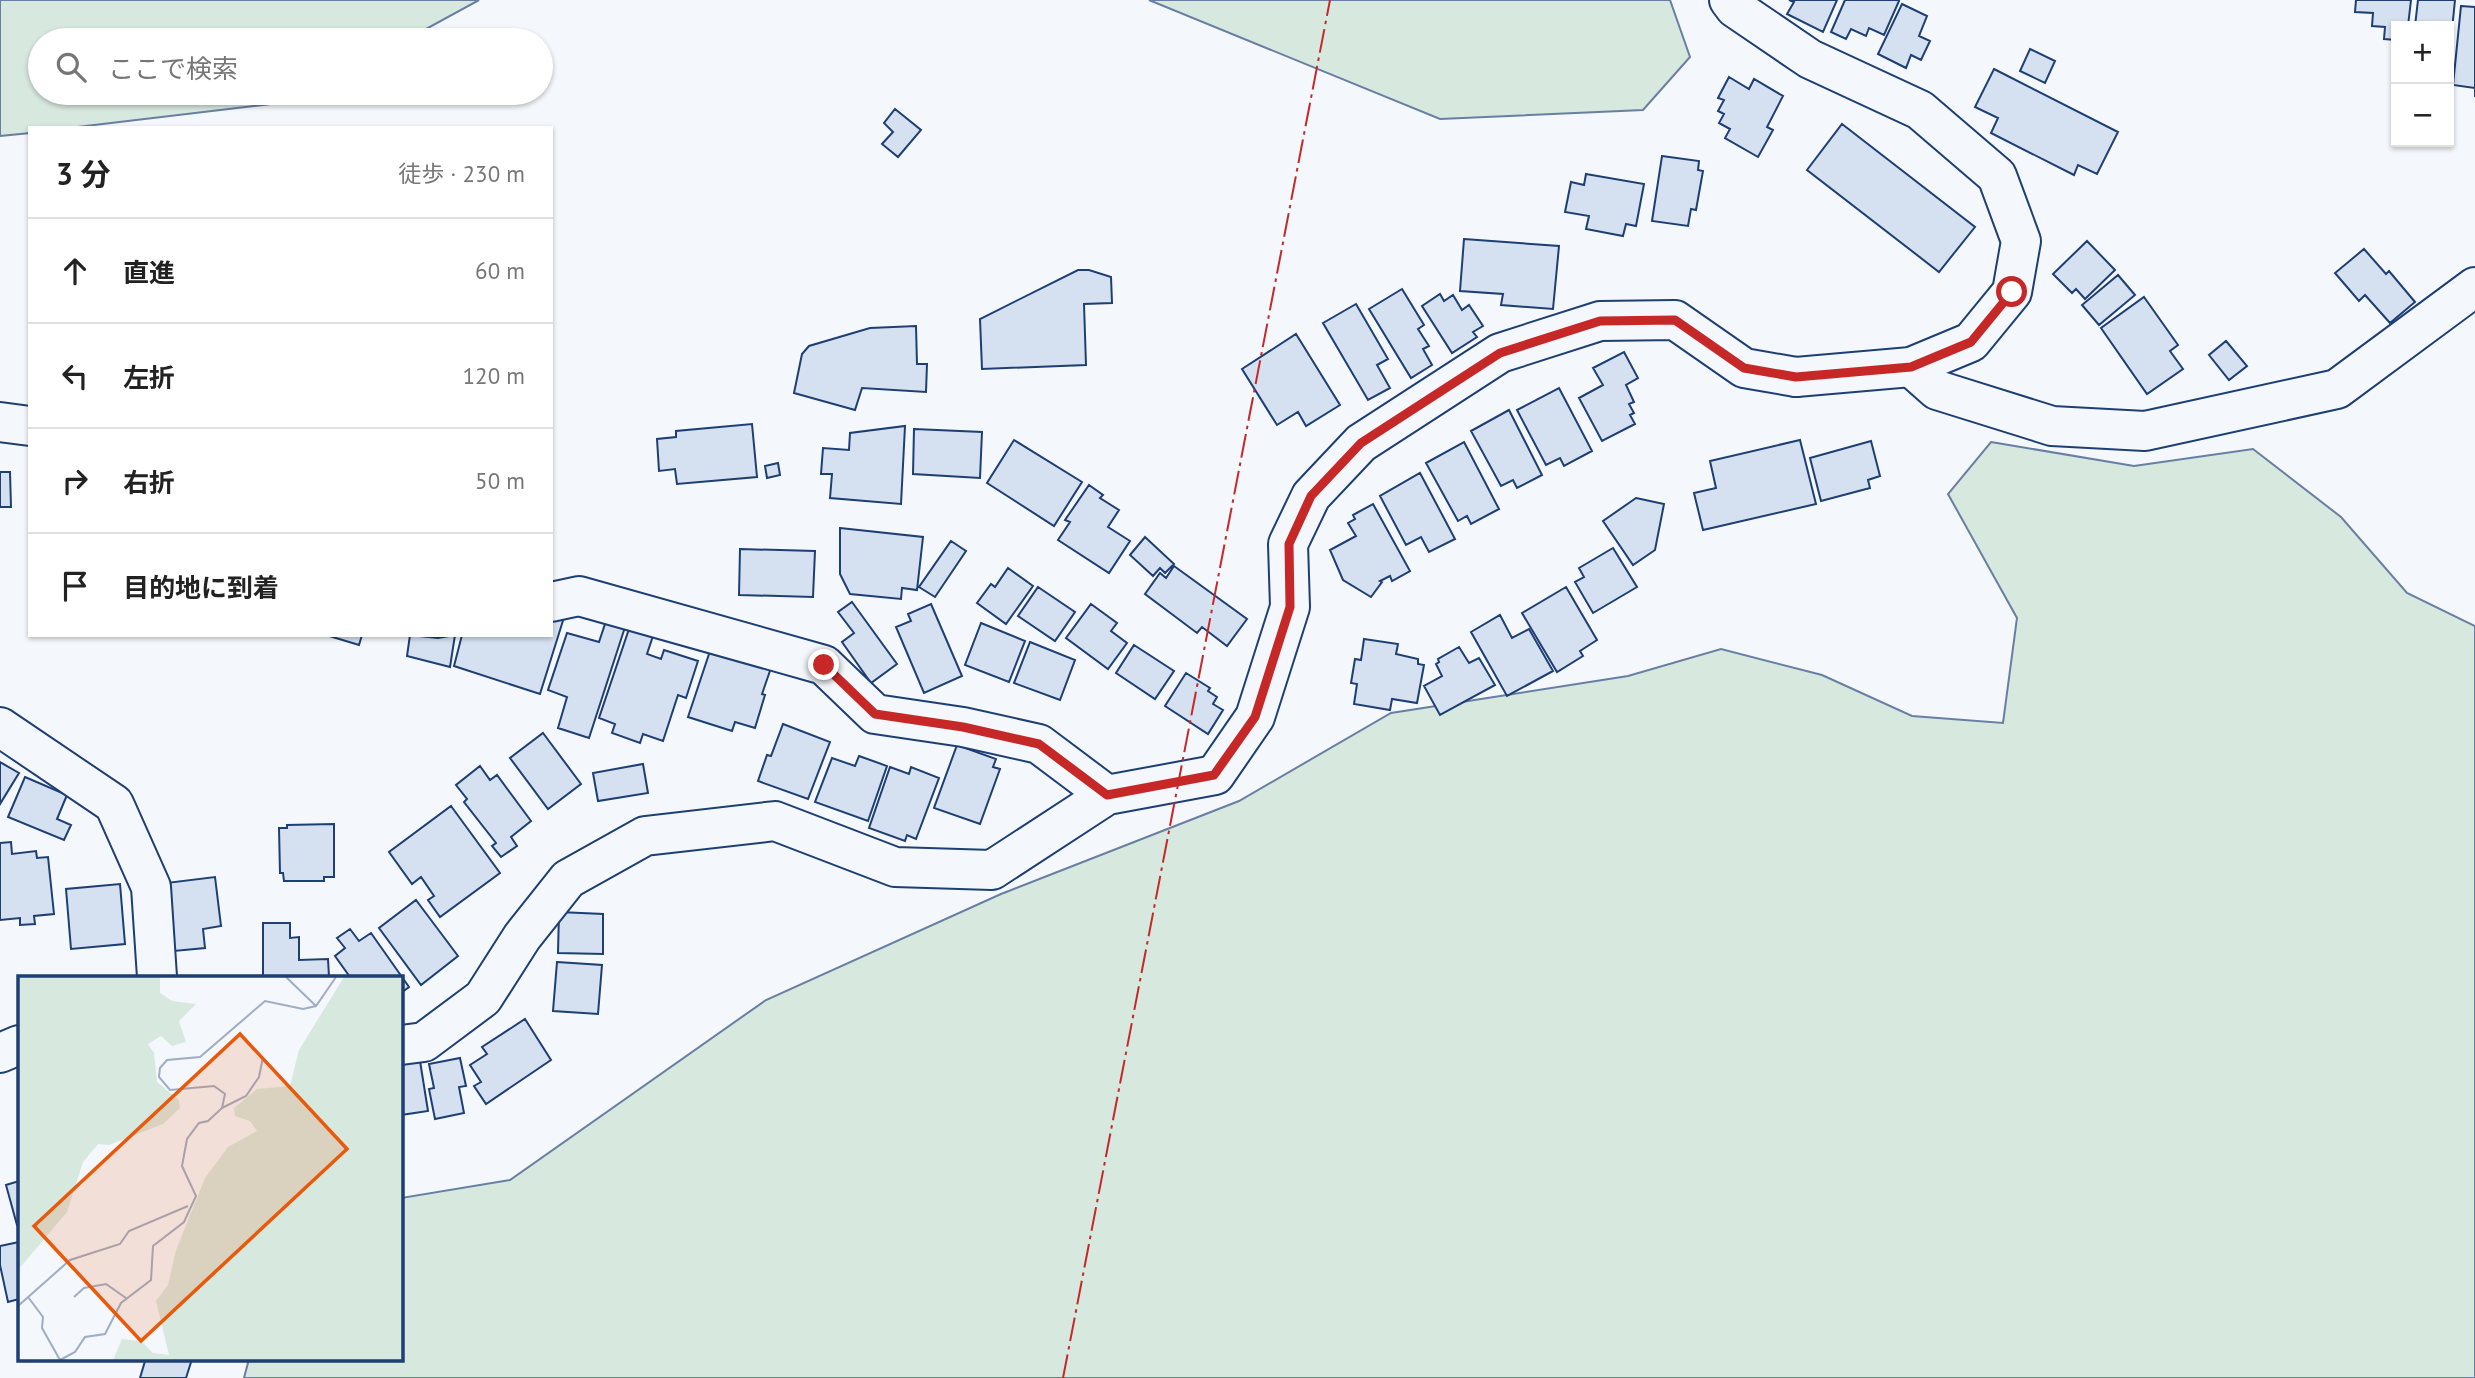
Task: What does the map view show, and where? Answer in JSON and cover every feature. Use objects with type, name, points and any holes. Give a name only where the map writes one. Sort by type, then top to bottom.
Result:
[{"type":"street","points":[[402,1045],[424,1042],[483,998],[522,937],[568,879],[645,836],[775,821],[895,866],[992,870],[1107,795],[1214,775],[1255,717],[1290,607],[1289,544],[1311,496],[1361,443],[1500,353],[1600,321],[1675,320],[1744,368],[1796,377],[1911,367],[1971,342],[2012,292],[2021,241],[1997,176],[1920,110],[1810,59],[1735,8],[1729,0]]},
{"type":"street","points":[[1911,367],[1937,390],[2052,426],[2145,431],[2337,389],[2475,287]]},
{"type":"street","points":[[0,422],[28,426]]},
{"type":"street","points":[[553,602],[579,596],[824,665],[875,714],[963,727],[1039,744],[1107,795]]},
{"type":"street","points":[[0,727],[114,804],[150,887],[157,976]]},
{"type":"street","points":[[0,1053],[18,1045]]},
{"type":"shaded area","points":[[0,0],[479,0],[428,28],[28,28],[28,105],[262,105],[86,126],[28,126],[28,133],[0,136]]},
{"type":"shaded area","points":[[1149,0],[1670,0],[1690,57],[1643,110],[1440,119]]},
{"type":"shaded area","points":[[1991,442],[2134,466],[2253,449],[2341,517],[2407,593],[2475,626],[2475,1378],[244,1378],[249,1360],[402,1360],[402,1198],[510,1180],[766,1000],[1001,894],[1239,801],[1391,713],[1628,676],[1721,649],[1822,675],[1912,716],[2003,723],[2017,618],[1948,494]]},
{"type":"building","points":[[1789,0],[1837,0],[1823,32],[1787,14],[1794,2]]},
{"type":"building","points":[[1845,0],[1899,1],[1884,35],[1869,28],[1866,36],[1851,29],[1846,39],[1831,32]]},
{"type":"building","points":[[2356,0],[2411,0],[2409,21],[2391,21],[2391,40],[2384,39],[2385,27],[2372,26],[2373,13],[2355,12]]},
{"type":"building","points":[[2418,0],[2455,0],[2453,21],[2416,21]]},
{"type":"building","points":[[1902,4],[1927,16],[1919,36],[1930,41],[1921,60],[1911,55],[1906,68],[1878,54]]},
{"type":"building","points":[[2461,6],[2475,7],[2475,88],[2454,85]]},
{"type":"building","points":[[2030,49],[2055,61],[2045,83],[2020,71]]},
{"type":"building","points":[[1994,69],[2118,132],[2097,174],[2078,165],[2074,175],[1991,133],[1998,118],[1975,107]]},
{"type":"building","points":[[1729,77],[1749,89],[1754,79],[1783,96],[1767,127],[1773,130],[1758,157],[1725,138],[1730,129],[1719,123],[1724,114],[1718,111],[1724,100],[1718,98]]},
{"type":"building","points":[[895,109],[921,130],[898,157],[882,144],[893,132],[884,123]]},
{"type":"building","points":[[1842,124],[1975,227],[1939,272],[1807,170]]},
{"type":"building","points":[[1662,156],[1699,161],[1698,170],[1703,171],[1696,210],[1691,209],[1688,226],[1652,221]]},
{"type":"building","points":[[1586,174],[1644,184],[1636,226],[1626,224],[1623,236],[1586,229],[1589,216],[1565,212],[1571,182],[1584,185]]},
{"type":"building","points":[[1464,239],[1559,246],[1553,309],[1501,305],[1503,294],[1460,291]]},
{"type":"building","points":[[2087,241],[2115,270],[2085,299],[2076,289],[2072,293],[2053,274]]},
{"type":"building","points":[[2364,249],[2386,274],[2389,271],[2415,302],[2390,323],[2365,295],[2359,301],[2335,273]]},
{"type":"building","points":[[1078,270],[1089,270],[1111,277],[1112,303],[1084,304],[1086,365],[982,369],[980,319]]},
{"type":"building","points":[[2118,275],[2135,295],[2099,325],[2082,305]]},
{"type":"building","points":[[1402,289],[1424,325],[1418,329],[1429,346],[1423,349],[1432,365],[1411,378],[1369,309]]},
{"type":"building","points":[[1440,294],[1444,301],[1453,295],[1462,310],[1469,305],[1483,326],[1473,332],[1477,337],[1452,353],[1422,306]]},
{"type":"building","points":[[2144,297],[2178,345],[2170,351],[2183,369],[2147,394],[2101,328]]},
{"type":"building","points":[[1356,304],[1388,359],[1377,365],[1390,388],[1368,400],[1323,323]]},
{"type":"building","points":[[916,326],[917,364],[927,364],[926,392],[862,388],[855,410],[794,393],[802,354],[809,346],[870,328]]},
{"type":"building","points":[[1296,334],[1340,405],[1306,426],[1298,412],[1277,425],[1242,369]]},
{"type":"building","points":[[2226,341],[2247,366],[2229,380],[2209,355]]},
{"type":"building","points":[[1624,352],[1638,378],[1626,385],[1634,402],[1629,404],[1634,413],[1630,415],[1635,424],[1602,441],[1579,398],[1603,385],[1593,368]]},
{"type":"building","points":[[1559,388],[1592,451],[1564,466],[1560,458],[1546,465],[1517,410]]},
{"type":"building","points":[[1509,410],[1542,475],[1517,488],[1513,480],[1501,486],[1471,431]]},
{"type":"building","points":[[752,424],[757,477],[677,484],[675,469],[659,471],[657,439],[676,437],[676,431]]},
{"type":"building","points":[[905,426],[901,504],[830,498],[832,474],[821,474],[823,448],[849,450],[850,433]]},
{"type":"building","points":[[914,429],[982,432],[980,478],[913,474]]},
{"type":"building","points":[[1014,440],[1082,482],[1054,526],[987,483]]},
{"type":"building","points":[[1800,440],[1816,504],[1703,530],[1694,493],[1716,488],[1710,461]]},
{"type":"building","points":[[1871,441],[1880,476],[1868,480],[1870,488],[1821,501],[1810,458]]},
{"type":"building","points":[[1464,442],[1499,509],[1471,524],[1467,516],[1458,521],[1426,463]]},
{"type":"building","points":[[778,463],[780,475],[767,478],[765,466]]},
{"type":"building","points":[[0,472],[10,472],[11,507],[0,507]]},
{"type":"building","points":[[1420,473],[1455,539],[1429,552],[1421,537],[1406,545],[1380,496]]},
{"type":"building","points":[[1089,485],[1103,495],[1100,498],[1119,510],[1108,527],[1130,541],[1109,573],[1058,540],[1070,522],[1065,520]]},
{"type":"building","points":[[1636,498],[1664,504],[1655,550],[1633,565],[1603,521]]},
{"type":"building","points":[[1373,504],[1410,571],[1392,581],[1390,576],[1380,581],[1382,582],[1371,597],[1343,580],[1330,550],[1356,536],[1348,523],[1355,519],[1353,515]]},
{"type":"building","points":[[840,528],[923,537],[917,590],[902,588],[901,599],[850,594],[840,574]]},
{"type":"building","points":[[1145,537],[1174,564],[1165,573],[1160,568],[1153,576],[1130,555]]},
{"type":"building","points":[[951,541],[966,551],[935,597],[919,587]]},
{"type":"building","points":[[1613,548],[1637,587],[1593,613],[1575,582],[1584,577],[1579,568]]},
{"type":"building","points":[[740,549],[815,551],[813,597],[739,595]]},
{"type":"building","points":[[1174,566],[1247,619],[1227,646],[1202,627],[1197,633],[1145,594],[1160,573],[1166,578]]},
{"type":"building","points":[[1008,568],[1033,586],[1006,624],[977,603],[991,584],[995,587]]},
{"type":"building","points":[[1038,587],[1075,612],[1055,641],[1018,616]]},
{"type":"building","points":[[1566,587],[1597,640],[1580,651],[1583,656],[1557,672],[1522,613]]},
{"type":"building","points":[[852,602],[897,664],[871,683],[842,642],[854,633],[838,612]]},
{"type":"building","points":[[931,604],[962,676],[924,693],[896,627],[911,621],[908,614]]},
{"type":"building","points":[[1091,604],[1117,623],[1111,631],[1127,643],[1108,669],[1066,638]]},
{"type":"building","points":[[566,611],[540,694],[454,666],[461,637],[553,637],[553,614]]},
{"type":"building","points":[[1500,615],[1512,638],[1529,629],[1553,671],[1507,696],[1471,632]]},
{"type":"building","points":[[607,618],[626,624],[589,738],[558,728],[567,697],[548,690],[567,633],[599,642]]},
{"type":"building","points":[[981,623],[1025,641],[1009,682],[965,665]]},
{"type":"building","points":[[630,626],[654,633],[647,654],[661,659],[664,650],[698,661],[686,698],[678,695],[663,741],[643,734],[640,743],[612,733],[615,724],[599,718]]},
{"type":"building","points":[[333,637],[361,637],[359,645]]},
{"type":"building","points":[[410,637],[455,637],[450,667],[407,656]]},
{"type":"building","points":[[1364,639],[1398,644],[1396,654],[1418,659],[1418,664],[1424,665],[1417,703],[1392,699],[1390,710],[1354,704],[1357,684],[1351,683],[1355,659],[1361,660]]},
{"type":"building","points":[[1030,642],[1075,660],[1060,700],[1014,683]]},
{"type":"building","points":[[712,645],[772,665],[755,728],[735,722],[732,731],[688,717]]},
{"type":"building","points":[[1134,645],[1174,671],[1155,699],[1116,673]]},
{"type":"building","points":[[1459,647],[1469,663],[1479,658],[1495,685],[1440,715],[1424,686],[1442,676],[1436,664],[1438,659]]},
{"type":"building","points":[[1186,673],[1210,688],[1208,691],[1217,697],[1213,704],[1223,710],[1208,734],[1165,706]]},
{"type":"building","points":[[783,724],[830,742],[808,799],[758,781],[767,755],[771,756]]},
{"type":"building","points":[[543,733],[581,784],[548,809],[510,758]]},
{"type":"building","points":[[957,745],[996,759],[993,767],[1000,769],[980,824],[934,808]]},
{"type":"building","points":[[859,756],[887,766],[868,821],[815,802],[832,758],[855,766]]},
{"type":"building","points":[[0,762],[19,773],[0,804]]},
{"type":"building","points":[[643,764],[648,793],[598,801],[593,773]]},
{"type":"building","points":[[480,766],[490,780],[497,775],[531,821],[511,837],[517,846],[501,857],[492,846],[496,843],[464,802],[467,799],[456,785]]},
{"type":"building","points":[[890,767],[909,774],[911,767],[939,778],[916,839],[907,835],[905,841],[869,828]]},
{"type":"building","points":[[25,777],[67,795],[57,819],[71,825],[64,840],[8,817]]},
{"type":"building","points":[[451,806],[500,873],[440,917],[428,900],[434,896],[421,877],[412,884],[389,852]]},
{"type":"building","points":[[334,824],[334,877],[324,877],[324,881],[284,881],[283,873],[280,873],[279,828],[287,828],[287,825]]},
{"type":"building","points":[[11,842],[12,854],[36,851],[37,858],[48,857],[54,914],[34,916],[35,924],[20,925],[20,918],[0,920],[0,843]]},
{"type":"building","points":[[215,877],[221,926],[203,929],[205,948],[174,951],[166,883]]},
{"type":"building","points":[[120,884],[125,944],[71,949],[66,889]]},
{"type":"building","points":[[416,900],[458,956],[421,985],[379,928]]},
{"type":"building","points":[[559,912],[603,914],[603,954],[558,953]]},
{"type":"building","points":[[263,923],[290,923],[290,938],[299,937],[299,960],[328,959],[329,976],[263,976]]},
{"type":"building","points":[[350,929],[359,941],[371,933],[401,976],[349,976],[335,956],[345,948],[337,938]]},
{"type":"building","points":[[557,962],[602,965],[598,1014],[553,1011]]},
{"type":"building","points":[[402,977],[409,987],[402,992]]},
{"type":"building","points":[[525,1019],[551,1060],[486,1104],[474,1086],[481,1082],[470,1065],[487,1054],[482,1047]]},
{"type":"building","points":[[460,1058],[466,1086],[459,1087],[464,1113],[435,1119],[429,1089],[434,1088],[429,1064]]},
{"type":"building","points":[[420,1061],[428,1111],[402,1115],[402,1064]]},
{"type":"building","points":[[18,1181],[17,1225],[6,1185]]},
{"type":"building","points":[[18,1242],[18,1299],[8,1302],[0,1265],[0,1246]]},
{"type":"building","points":[[142,1360],[192,1360],[186,1378],[140,1378],[145,1361]]},
{"type":"power","points":[[1063,1378],[1330,0]]},
{"type":"route","points":[[824,665],[875,714],[963,727],[1039,744],[1107,795],[1214,775],[1255,717],[1290,607],[1289,544],[1311,496],[1361,443],[1500,353],[1600,321],[1675,320],[1744,368],[1796,377],[1911,367],[1971,342],[2012,292]]}]
